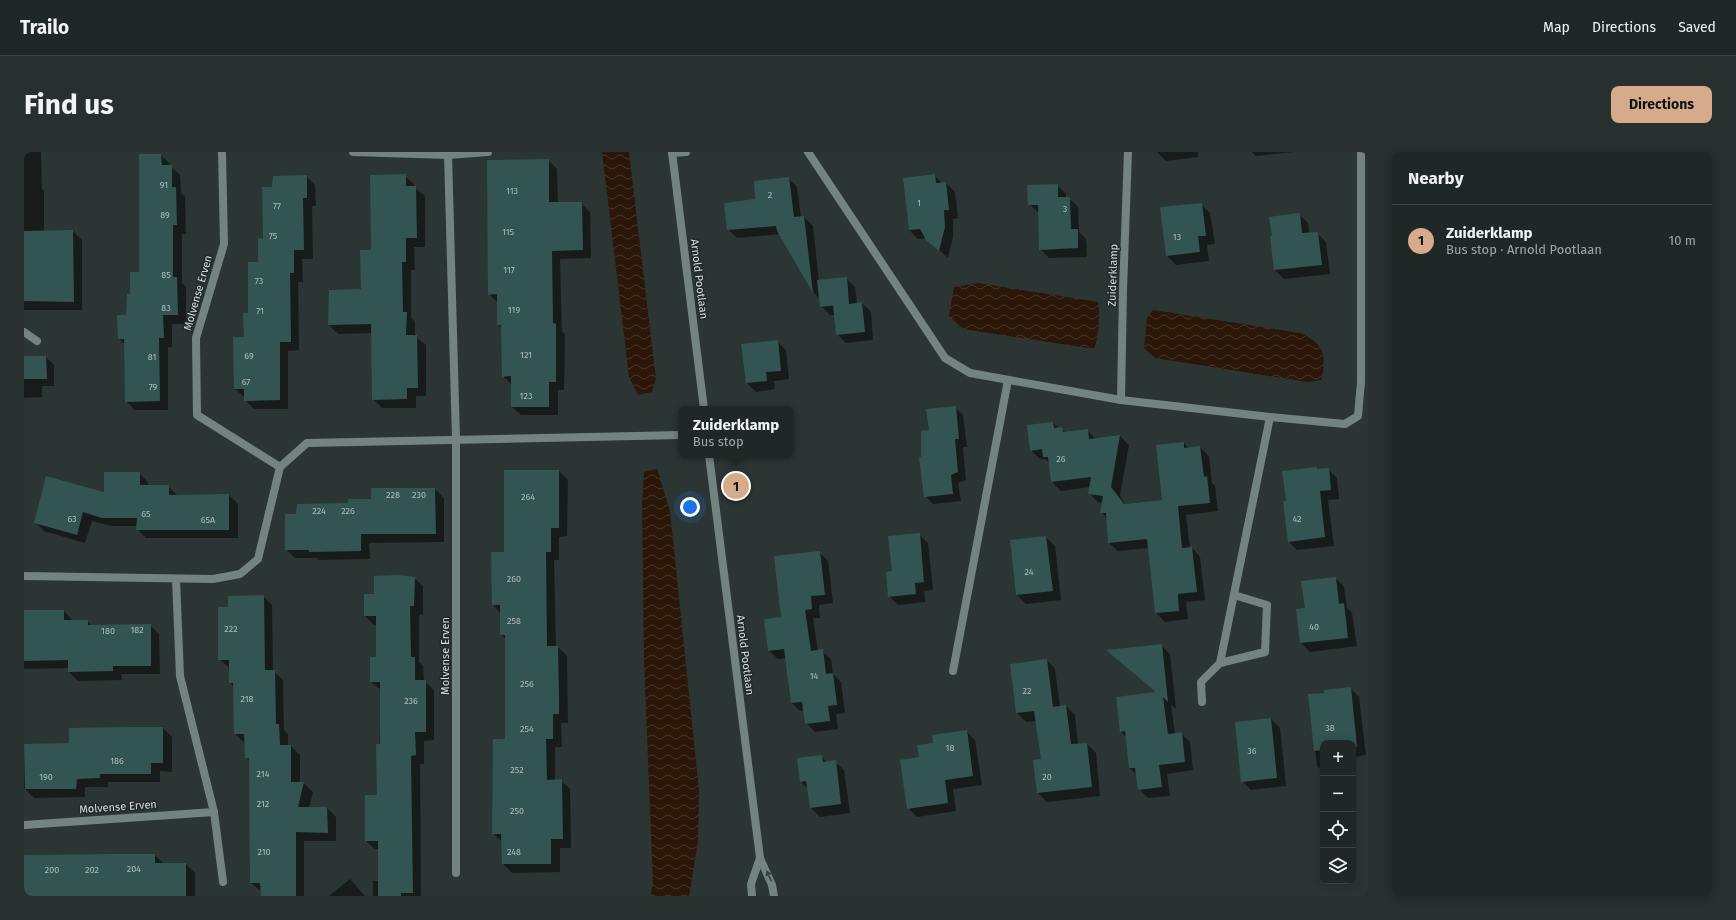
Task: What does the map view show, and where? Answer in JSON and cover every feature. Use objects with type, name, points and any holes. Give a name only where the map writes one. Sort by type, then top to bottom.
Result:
[{"type":"street","name":"Molvense Erven","points":[[222,152],[224,244],[196,338],[197,415],[280,467]]},
{"type":"street","points":[[354,152],[448,155],[488,152]]},
{"type":"street","points":[[672,153],[686,152]]},
{"type":"street","points":[[808,152],[945,358],[970,373],[1121,400],[1345,424],[1358,416],[1365,382],[1361,152]]},
{"type":"street","name":"Zuiderklamp","points":[[1121,400],[1128,152]]},
{"type":"street","name":"Arnold Pootlaan","points":[[672,153],[704,406]]},
{"type":"street","name":"Molvense Erven","points":[[448,155],[456,439],[456,873]]},
{"type":"street","points":[[24,332],[37,341]]},
{"type":"street","points":[[953,671],[1008,380]]},
{"type":"street","points":[[1202,702],[1201,682],[1220,662],[1270,417]]},
{"type":"street","points":[[24,576],[213,579],[240,574],[258,559],[280,467],[307,443],[678,435]]},
{"type":"street","name":"Arnold Pootlaan","points":[[709,458],[760,858],[772,885],[774,896]]},
{"type":"street","points":[[176,578],[180,676],[214,812],[223,882]]},
{"type":"street","points":[[1220,662],[1265,652],[1267,605],[1234,595]]},
{"type":"street","name":"Molvense Erven","points":[[24,825],[214,812]]},
{"type":"street","name":"Arnold Pootlaan","points":[[752,896],[751,884],[760,858]]},
{"type":"water","points":[[602,152],[629,152],[656,379],[652,392],[638,395],[629,377]]},
{"type":"water","points":[[978,283],[1098,302],[1099,326],[1094,349],[963,329],[949,316],[954,287]]},
{"type":"water","points":[[1153,310],[1300,333],[1314,341],[1322,351],[1324,364],[1321,380],[1307,382],[1155,358],[1144,348],[1147,318]]},
{"type":"water","points":[[657,469],[670,511],[699,790],[698,841],[689,896],[650,896],[653,884],[644,661],[642,503],[644,472]]},
{"type":"building","points":[[139,154],[161,154],[162,165],[172,165],[172,187],[176,187],[177,225],[173,225],[173,277],[177,277],[178,315],[163,315],[164,338],[159,338],[160,401],[125,402],[124,339],[118,339],[117,315],[126,315],[127,294],[130,294],[130,272],[139,272]]},
{"type":"building","points":[[549,159],[549,202],[582,202],[583,250],[552,251],[553,323],[556,324],[556,382],[549,382],[549,407],[511,407],[511,376],[502,377],[501,325],[497,325],[497,294],[488,295],[487,160]]},
{"type":"building","points":[[406,174],[406,186],[416,186],[417,238],[406,238],[406,262],[402,262],[403,312],[407,312],[406,335],[417,335],[418,388],[407,388],[407,399],[372,400],[371,324],[328,325],[329,290],[361,289],[360,250],[371,250],[370,175]]},
{"type":"building","points":[[935,174],[936,183],[946,182],[949,210],[944,210],[945,227],[939,251],[926,240],[920,229],[909,230],[903,178]]},
{"type":"building","points":[[307,175],[307,198],[303,198],[304,250],[294,250],[294,273],[290,273],[291,342],[280,342],[280,400],[244,401],[244,389],[234,389],[233,337],[244,337],[243,313],[248,313],[248,262],[258,262],[258,238],[263,239],[262,187],[272,187],[273,176]]},
{"type":"building","points":[[789,177],[794,217],[804,216],[813,293],[777,231],[776,226],[727,230],[724,203],[755,199],[754,181]]},
{"type":"building","points":[[1058,184],[1058,197],[1070,197],[1071,229],[1078,229],[1078,248],[1039,250],[1038,205],[1028,205],[1027,185]]},
{"type":"building","points":[[1202,203],[1206,236],[1198,236],[1200,252],[1166,256],[1160,207]]},
{"type":"building","points":[[1300,213],[1302,233],[1318,232],[1322,265],[1274,270],[1270,236],[1272,236],[1269,217]]},
{"type":"building","points":[[73,230],[74,302],[24,301],[24,231]]},
{"type":"building","points":[[847,277],[849,304],[862,302],[865,332],[836,335],[833,305],[820,307],[817,280]]},
{"type":"building","points":[[778,340],[781,371],[766,372],[767,381],[746,383],[741,344]]},
{"type":"building","points":[[24,356],[46,356],[47,379],[24,379]]},
{"type":"building","points":[[956,406],[959,439],[955,439],[958,472],[951,475],[953,494],[924,497],[919,457],[921,457],[921,431],[929,430],[926,409]]},
{"type":"building","points":[[1053,422],[1054,428],[1062,427],[1063,432],[1088,429],[1089,439],[1120,435],[1111,487],[1124,504],[1162,500],[1156,445],[1184,442],[1184,448],[1200,446],[1204,477],[1207,476],[1210,503],[1178,506],[1182,548],[1192,547],[1197,592],[1178,594],[1179,611],[1155,613],[1147,539],[1108,543],[1106,513],[1100,513],[1103,496],[1088,494],[1091,477],[1051,482],[1048,457],[1043,457],[1042,449],[1030,451],[1027,425]]},
{"type":"building","points":[[1317,467],[1317,469],[1329,468],[1331,490],[1320,491],[1325,537],[1288,542],[1283,501],[1286,501],[1282,471]]},
{"type":"building","points":[[504,470],[559,470],[559,528],[551,528],[551,552],[546,552],[547,646],[558,646],[559,714],[553,714],[553,739],[546,739],[547,780],[562,779],[563,839],[551,839],[551,864],[502,864],[501,834],[492,834],[493,739],[505,739],[505,635],[500,635],[500,605],[492,605],[491,552],[504,552]]},
{"type":"building","points":[[104,472],[140,472],[140,485],[169,485],[169,495],[229,494],[229,530],[136,530],[137,518],[102,518],[83,512],[77,535],[34,523],[46,476],[104,492]]},
{"type":"building","points":[[371,488],[435,488],[436,534],[361,534],[361,551],[309,552],[309,550],[285,550],[285,514],[296,514],[297,504],[348,503],[348,499],[371,499]]},
{"type":"building","points":[[920,533],[924,582],[915,583],[916,594],[888,597],[886,572],[892,571],[888,536]]},
{"type":"building","points":[[1046,536],[1053,591],[1016,595],[1010,540]]},
{"type":"building","points":[[820,551],[825,595],[811,596],[812,609],[805,610],[811,651],[823,649],[826,674],[833,673],[837,705],[828,706],[830,721],[805,724],[802,702],[791,703],[784,649],[768,651],[764,619],[781,617],[774,556]]},
{"type":"building","points":[[397,575],[415,577],[414,606],[410,606],[411,657],[415,657],[415,680],[426,680],[426,732],[415,732],[416,755],[411,756],[413,893],[401,893],[401,896],[378,896],[378,841],[365,841],[365,795],[377,795],[376,744],[380,744],[380,682],[370,682],[370,657],[376,657],[376,616],[364,616],[364,594],[374,594],[374,576]]},
{"type":"building","points":[[1336,577],[1339,604],[1344,603],[1348,638],[1300,643],[1296,609],[1305,608],[1301,581]]},
{"type":"building","points":[[264,595],[265,670],[275,670],[276,724],[279,724],[280,745],[291,745],[291,782],[304,782],[298,807],[327,807],[328,833],[296,832],[296,896],[261,896],[260,883],[250,883],[249,758],[245,758],[244,734],[234,734],[233,683],[229,683],[229,660],[218,660],[218,607],[228,607],[228,596]]},
{"type":"building","points":[[24,610],[64,610],[64,620],[88,620],[88,625],[151,624],[151,666],[113,666],[113,671],[68,672],[68,660],[24,661]]},
{"type":"building","points":[[1162,644],[1168,702],[1163,697],[1168,734],[1182,732],[1185,762],[1159,765],[1162,787],[1138,790],[1135,768],[1129,768],[1125,731],[1120,732],[1116,697],[1156,692],[1106,650]]},
{"type":"building","points":[[1047,659],[1053,707],[1066,705],[1071,744],[1087,743],[1092,787],[1037,793],[1033,760],[1041,759],[1034,711],[1016,713],[1010,664]]},
{"type":"building","points":[[1351,687],[1357,747],[1356,740],[1320,740],[1320,750],[1314,751],[1308,694],[1324,693],[1324,690]]},
{"type":"building","points":[[1271,718],[1277,778],[1241,782],[1235,722]]},
{"type":"building","points":[[163,727],[163,763],[151,763],[151,774],[100,774],[100,778],[77,779],[76,789],[25,789],[24,744],[69,743],[69,728]]},
{"type":"building","points":[[967,730],[973,776],[945,780],[948,803],[907,809],[900,760],[919,757],[917,745],[933,743],[932,735]]},
{"type":"building","points":[[822,755],[823,762],[836,760],[841,804],[810,808],[806,781],[800,782],[797,758]]},
{"type":"building","points":[[155,854],[155,863],[186,863],[186,896],[24,896],[24,855]]},
{"type":"place","name":"Zuiderklamp","points":[[736,486]]}]
